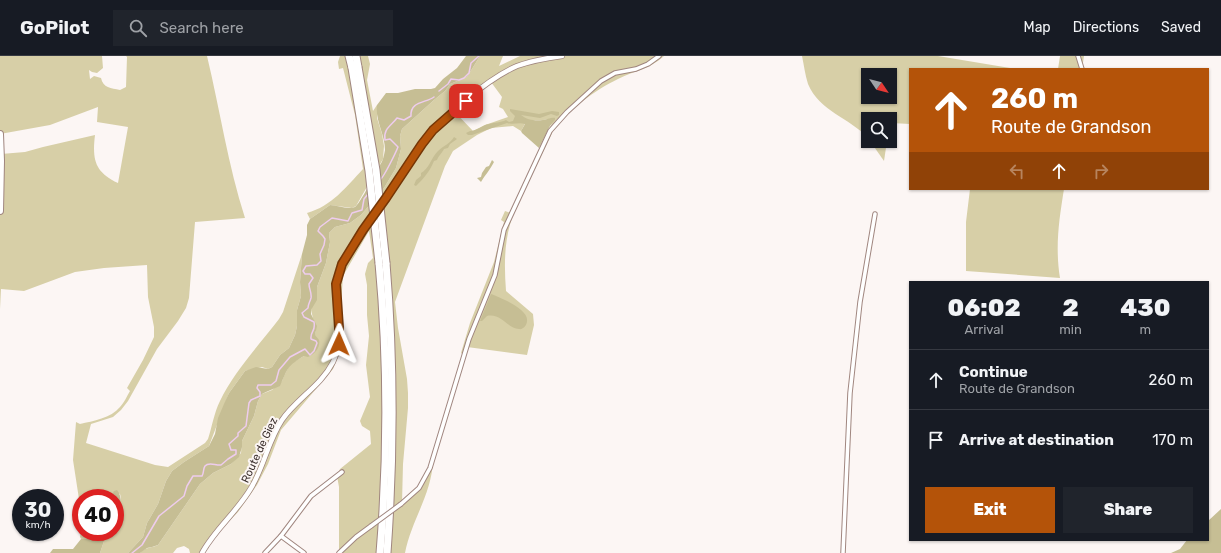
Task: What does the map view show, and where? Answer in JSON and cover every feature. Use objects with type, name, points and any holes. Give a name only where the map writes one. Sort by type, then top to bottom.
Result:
[{"type":"highway","points":[[349,56],[355,67]]},
{"type":"highway","points":[[356,56],[355,67],[376,170],[391,356],[391,486],[387,553]]},
{"type":"highway","points":[[380,553],[386,429],[383,263]]},
{"type":"main road","points":[[0,134],[0,211]]},
{"type":"street","name":"Route de Giez","points":[[203,552],[214,533],[236,509],[257,478],[275,431],[281,421],[317,384],[333,362],[339,339],[339,316],[336,284],[340,269],[363,230],[409,162],[433,130],[450,114],[500,75],[517,66],[547,58],[562,56]]},
{"type":"street","points":[[339,553],[356,537],[401,504],[419,488],[430,468],[469,339],[495,275],[504,230],[550,131],[563,115],[601,81],[614,74],[636,69],[648,64],[659,56]]},
{"type":"street","points":[[1078,56],[1082,68]]},
{"type":"street","points":[[842,553],[850,393],[860,302],[875,214]]},
{"type":"street","points":[[265,553],[281,536],[311,496],[342,472]]},
{"type":"street","points":[[281,536],[304,553]]},
{"type":"shaded area","points":[[0,56],[102,56],[103,68],[97,73],[89,70],[90,79],[94,76],[101,78],[106,86],[120,90],[126,87],[126,56],[207,56],[229,158],[245,218],[195,222],[189,298],[186,308],[157,349],[128,401],[113,417],[91,424],[86,443],[155,465],[168,467],[205,443],[208,439],[218,406],[226,390],[247,359],[283,312],[302,254],[300,282],[301,296],[297,310],[297,326],[289,348],[280,355],[272,367],[268,369],[262,367],[245,371],[229,393],[209,446],[172,471],[166,481],[158,504],[147,523],[143,537],[128,553],[100,553],[104,541],[124,541],[124,489],[77,489],[73,460],[76,422],[80,424],[102,418],[112,414],[120,407],[130,391],[127,388],[154,337],[154,327],[148,297],[147,265],[75,272],[24,291],[1,289],[0,309]],"holes":[[[98,107],[97,122],[128,127],[118,183],[104,174],[97,164],[94,152],[95,135],[25,152],[1,154],[0,134],[50,125]]]},
{"type":"shaded area","points":[[340,56],[368,56],[370,64],[367,80],[373,111],[377,105],[377,118],[384,146],[383,159],[356,206],[352,208],[330,205],[310,219],[307,213],[324,206],[331,201],[363,169],[355,115],[343,68],[339,69],[338,62]]},
{"type":"shaded area","points":[[466,56],[480,56],[467,77],[450,84],[445,91],[402,129],[400,136],[401,149],[396,168],[384,188],[361,215],[350,223],[335,227],[329,233],[330,242],[326,263],[317,287],[317,300],[311,310],[311,314],[317,326],[315,335],[319,340],[319,345],[315,353],[308,357],[304,356],[294,362],[287,371],[280,386],[262,394],[258,401],[254,416],[242,441],[239,457],[231,464],[213,473],[200,484],[158,545],[147,548],[140,553],[128,553],[143,537],[147,523],[158,504],[166,481],[172,471],[209,446],[215,434],[218,418],[229,393],[245,371],[256,367],[268,369],[272,367],[280,355],[289,348],[297,326],[297,310],[301,296],[300,282],[302,254],[307,235],[307,225],[310,219],[330,205],[349,208],[355,207],[364,194],[382,162],[385,150],[385,144],[377,117],[377,105],[386,93],[398,93],[415,89],[435,88],[443,79],[457,68]]},
{"type":"shaded area","points":[[480,56],[503,56],[499,66],[520,56],[664,56],[647,67],[624,76],[600,89],[582,101],[559,123],[553,131],[513,215],[505,252],[506,291],[533,314],[534,325],[527,355],[467,347],[464,355],[461,353],[470,323],[494,262],[504,222],[501,220],[505,211],[511,213],[541,148],[541,144],[555,118],[527,120],[521,131],[513,126],[491,128],[477,135],[453,151],[445,166],[395,302],[408,393],[402,503],[419,488],[433,460],[429,484],[405,553],[339,553],[339,487],[337,476],[340,469],[371,444],[370,431],[362,426],[360,421],[370,397],[366,365],[369,336],[367,285],[365,274],[368,263],[373,258],[369,231],[343,276],[341,305],[343,345],[333,369],[281,430],[268,464],[257,485],[238,512],[214,537],[208,549],[201,550],[200,553],[190,553],[189,549],[184,546],[177,548],[173,553],[140,553],[146,549],[158,545],[200,484],[213,473],[231,464],[241,453],[242,441],[254,416],[258,401],[262,394],[272,390],[282,381],[290,364],[304,356],[315,337],[316,331],[311,310],[317,287],[326,263],[330,242],[329,233],[335,227],[350,223],[361,215],[384,188],[396,168],[401,149],[400,136],[402,129],[445,91],[450,84],[467,77]],"holes":[[[491,82],[502,97],[499,107],[503,109],[508,117],[473,131],[454,111]]]},
{"type":"shaded area","points":[[802,56],[938,56],[1010,68],[909,68],[909,124],[897,123],[897,112],[861,112],[861,131],[819,101],[808,84]]},
{"type":"shaded area","points":[[1060,56],[1084,56],[1082,68],[1058,68]]},
{"type":"shaded area","points":[[510,109],[539,114],[552,111],[559,112],[559,115],[557,116],[551,114],[540,118],[521,115],[528,119],[534,120],[555,118],[539,148],[522,133],[521,131],[525,124],[523,123],[507,123],[472,135],[468,135],[466,133],[486,125],[506,120],[509,122],[513,121],[515,116]]},
{"type":"shaded area","points":[[454,137],[457,139],[450,144],[448,148],[444,149],[424,177],[416,186],[414,185],[416,180],[421,176],[421,173],[426,169],[440,149]]},
{"type":"shaded area","points":[[875,148],[886,148],[884,161]]},
{"type":"shaded area","points":[[492,160],[494,162],[491,168],[481,182],[477,178],[481,177],[482,173],[486,167],[489,166]]},
{"type":"shaded area","points":[[970,190],[1064,190],[1059,223],[1058,244],[1060,278],[966,271],[966,222]]},
{"type":"shaded area","points":[[491,294],[513,304],[523,312],[527,321],[522,329],[515,328],[492,316],[487,316],[480,321]]},
{"type":"shaded area","points":[[1221,509],[1221,553],[1171,553],[1180,549],[1186,541],[1209,541],[1209,520]]},
{"type":"shaded area","points":[[79,541],[104,541],[100,553],[50,553],[53,549],[73,549]]},
{"type":"waterway","points":[[439,91],[448,84],[451,79],[459,80],[464,78],[469,73],[471,63],[479,56]]},
{"type":"waterway","points":[[380,180],[387,170],[398,147],[390,139],[385,140],[386,130],[397,118],[404,120],[411,116],[411,111],[416,105],[434,97]]},
{"type":"waterway","points":[[132,553],[142,545],[159,516],[184,496],[187,486],[193,476],[202,476],[204,467],[207,465],[221,465],[236,454],[236,450],[231,450],[229,444],[246,426],[249,403],[251,400],[260,396],[260,392],[257,388],[258,385],[271,385],[276,381],[279,370],[290,357],[305,349],[310,355],[314,351],[317,343],[311,339],[314,322],[304,317],[302,313],[308,308],[311,299],[309,284],[313,278],[310,274],[305,274],[303,271],[306,266],[317,265],[321,261],[320,254],[325,239],[318,231],[320,227],[332,218],[348,221],[352,213],[362,210],[364,199],[368,194]]},
{"type":"route","points":[[339,344],[339,316],[336,284],[342,264],[363,230],[422,144],[433,130],[466,101]]}]
